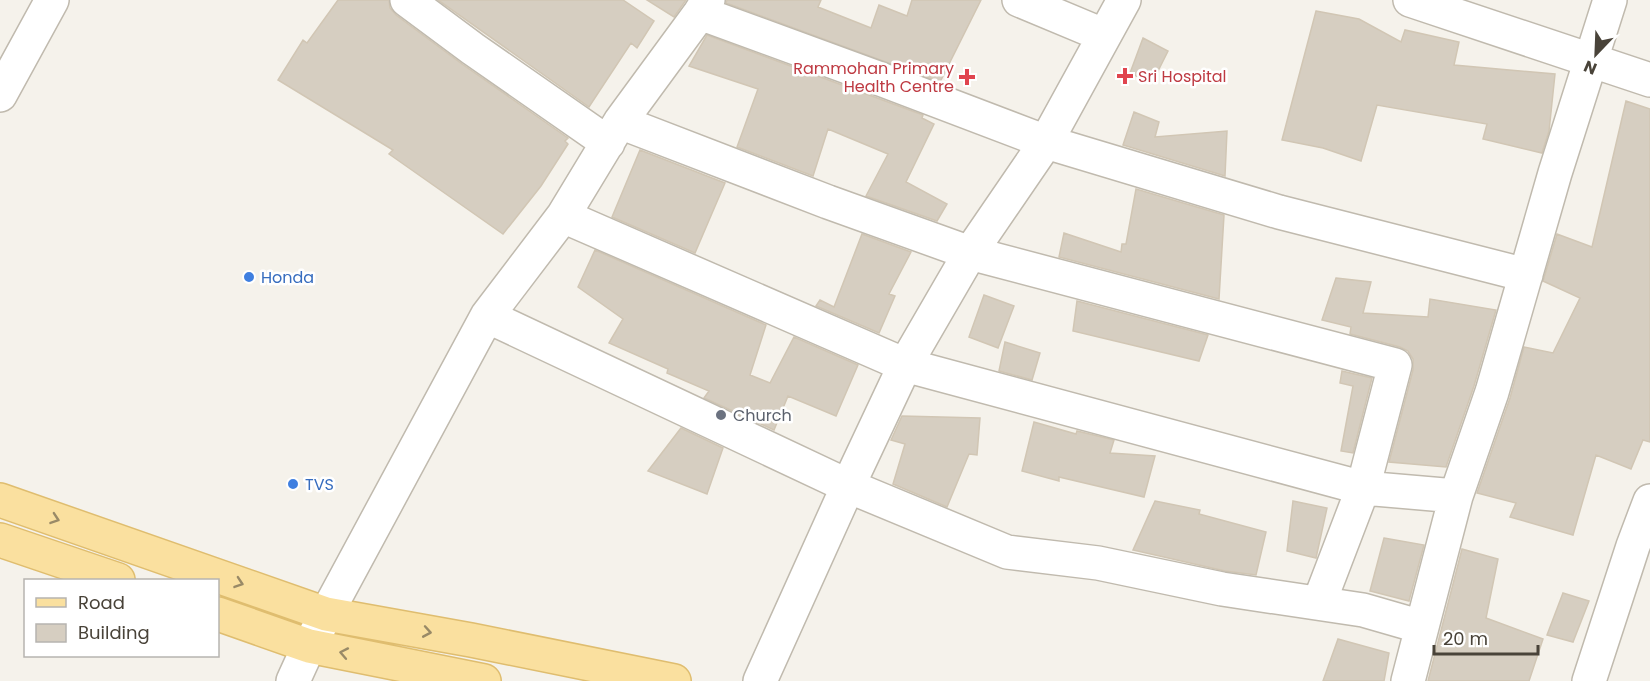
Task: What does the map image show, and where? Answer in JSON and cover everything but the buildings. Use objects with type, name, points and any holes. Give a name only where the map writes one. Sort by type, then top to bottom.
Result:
[{"type":"main road","points":[[0,500],[326,614],[471,640],[674,681]]},
{"type":"main road","points":[[0,540],[115,579]]},
{"type":"main road","points":[[219,614],[309,646],[484,681]]},
{"type":"street","points":[[0,95],[52,0]]},
{"type":"street","points":[[407,0],[473,49],[614,133],[828,202],[970,253],[1395,365],[1363,488],[1319,603]]},
{"type":"street","points":[[1019,0],[1103,35]]},
{"type":"street","points":[[760,681],[905,365],[970,253],[1046,142],[1124,0]]},
{"type":"street","points":[[1410,0],[1650,80]]},
{"type":"street","points":[[1408,681],[1456,496],[1492,392],[1555,173],[1610,0]]},
{"type":"street","points":[[293,681],[326,614],[488,316],[563,216],[614,133],[704,7],[875,77],[1046,142],[1279,212],[1526,275]]},
{"type":"street","points":[[563,216],[905,365],[1363,488],[1456,496]]},
{"type":"street","points":[[488,316],[848,486],[1007,552],[1098,563],[1222,589],[1362,610],[1422,627]]},
{"type":"street","points":[[1589,681],[1641,548],[1650,501]]},
{"type":"street","points":[[309,646],[319,681]]},
{"type":"place","name":"Sri Hospital","points":[[1125,76]]},
{"type":"place","name":"Rammohan Primary Health Centre","points":[[967,77]]},
{"type":"place","name":"Honda","points":[[249,277]]},
{"type":"place","name":"Church","points":[[721,415]]},
{"type":"place","name":"TVS","points":[[293,484]]}]
